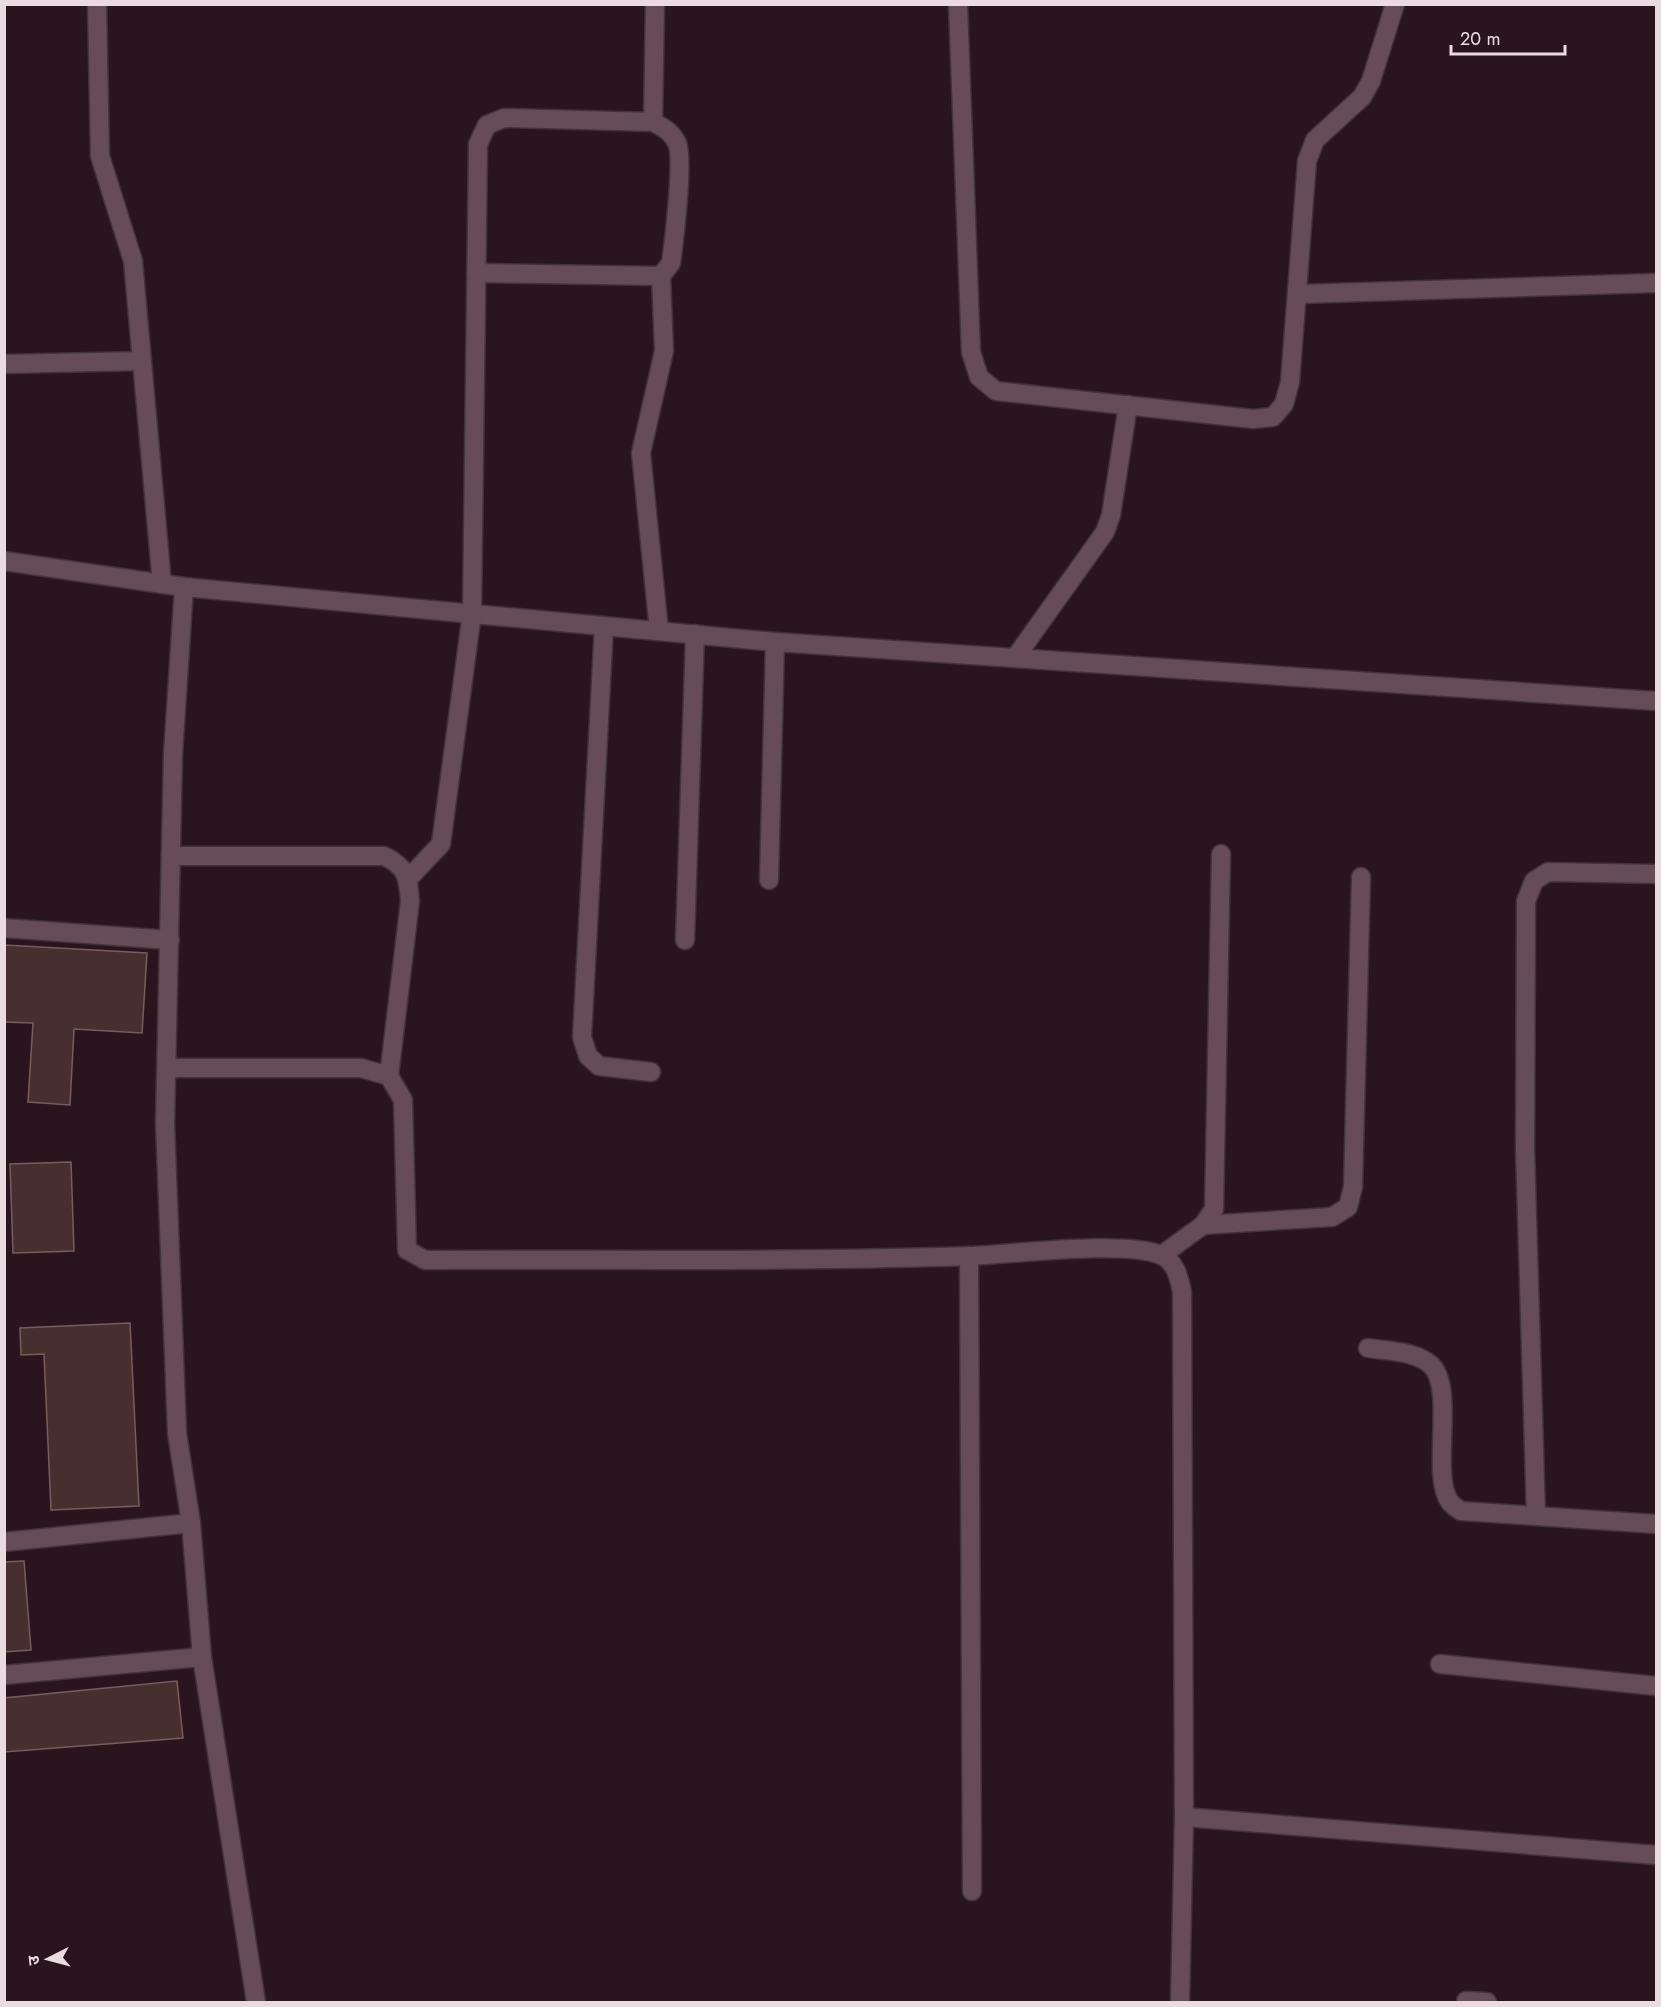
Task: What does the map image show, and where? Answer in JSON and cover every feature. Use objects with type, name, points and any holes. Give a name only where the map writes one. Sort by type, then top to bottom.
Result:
[{"type":"street","points":[[97,4],[100,156],[133,261],[162,584]]},
{"type":"street","points":[[653,122],[655,4]]},
{"type":"street","points":[[958,4],[971,352],[979,377],[996,391],[1253,419],[1273,417],[1284,404],[1290,382],[1299,294],[1307,161],[1314,140],[1362,98],[1371,81],[1395,4]]},
{"type":"street","points":[[408,879],[441,844],[472,613],[478,144],[487,125],[504,118],[653,122],[669,130],[678,145],[673,248],[671,263],[661,276],[664,351],[641,453],[660,631]]},
{"type":"street","points":[[476,273],[661,276]]},
{"type":"street","points":[[1299,294],[1656,283]]},
{"type":"street","points":[[4,364],[142,361]]},
{"type":"street","points":[[1015,658],[1105,532],[1111,515],[1128,405]]},
{"type":"street","points":[[4,561],[184,587],[775,642],[1656,701]]},
{"type":"street","points":[[184,587],[173,754],[165,1123],[177,1433],[191,1523],[202,1657],[256,2002]]},
{"type":"street","points":[[603,626],[582,1037],[588,1056],[600,1066],[651,1072]]},
{"type":"street","points":[[685,940],[695,634]]},
{"type":"street","points":[[769,880],[775,642]]},
{"type":"street","points":[[1162,1255],[1203,1225],[1214,1209],[1221,854]]},
{"type":"street","points":[[171,856],[384,856],[399,863],[408,879],[410,901],[389,1076],[403,1100],[407,1250],[425,1260],[969,1256],[1111,1249],[1137,1250],[1162,1255],[1176,1269],[1182,1292],[1184,1816],[1180,2002]]},
{"type":"street","points":[[1536,1516],[1525,1149],[1526,901],[1534,881],[1548,872],[1656,874]]},
{"type":"street","points":[[1203,1225],[1332,1217],[1348,1207],[1353,1187],[1361,877]]},
{"type":"street","points":[[4,928],[170,940]]},
{"type":"street","points":[[167,1068],[361,1068],[389,1076]]},
{"type":"street","points":[[969,1256],[972,1892]]},
{"type":"street","points":[[1368,1348],[1414,1356],[1432,1366],[1440,1387],[1444,1483],[1449,1502],[1461,1511],[1656,1524]]},
{"type":"street","points":[[4,1542],[191,1523]]},
{"type":"street","points":[[4,1676],[202,1657]]},
{"type":"street","points":[[1440,1664],[1656,1686]]},
{"type":"street","points":[[1184,1816],[1656,1855]]},
{"type":"street","points":[[1466,2001],[1487,2002]]},
{"type":"building","points":[[4,945],[147,953],[142,1033],[74,1029],[70,1105],[28,1102],[33,1023],[4,1022]]},
{"type":"building","points":[[71,1162],[74,1251],[13,1253],[10,1164]]},
{"type":"building","points":[[130,1323],[139,1506],[51,1510],[44,1354],[21,1355],[20,1328]]},
{"type":"building","points":[[24,1561],[31,1650],[4,1652],[4,1562]]},
{"type":"building","points":[[177,1681],[183,1738],[4,1752],[4,1698]]}]
